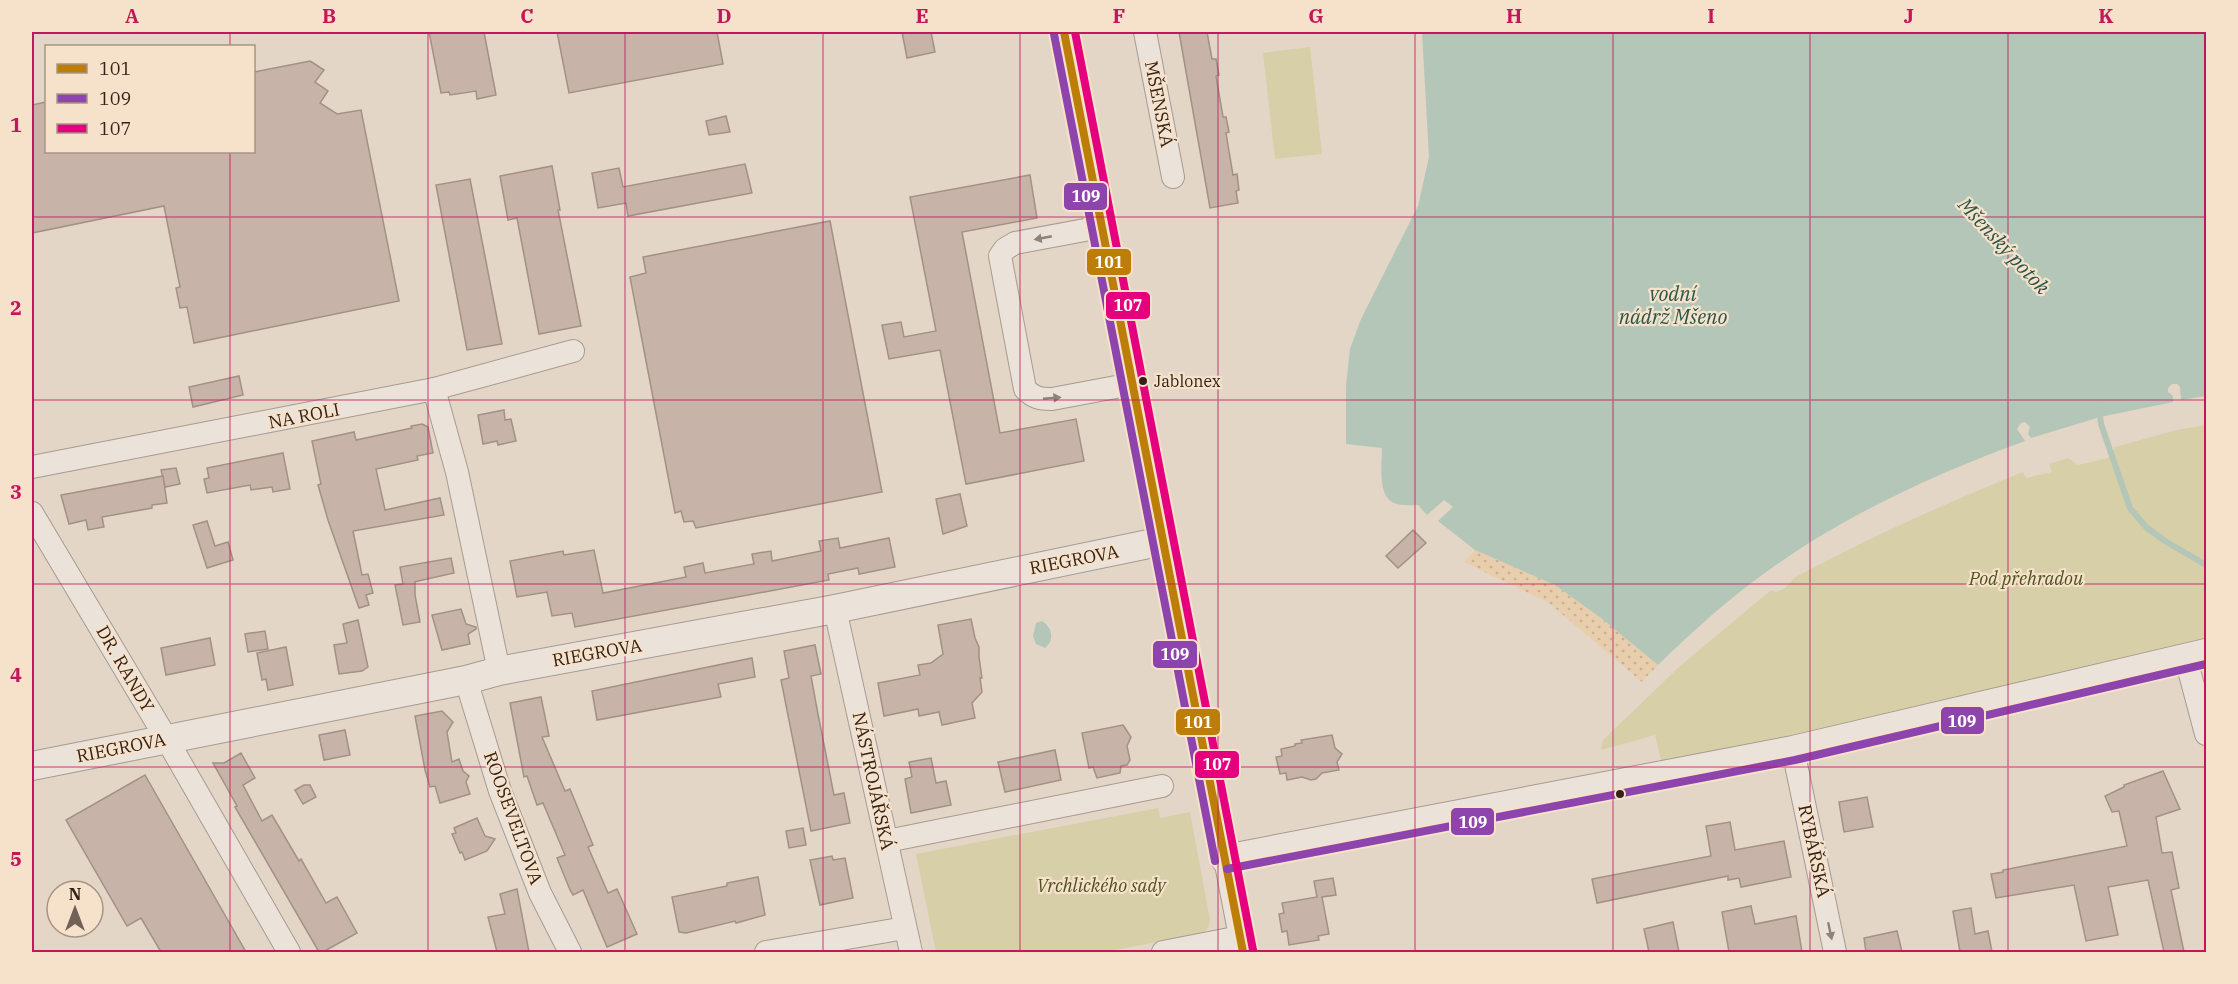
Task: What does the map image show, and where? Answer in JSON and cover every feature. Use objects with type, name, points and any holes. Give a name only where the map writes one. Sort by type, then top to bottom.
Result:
[{"type":"street","points":[[1064,32],[1242,945],[1164,952]]},
{"type":"street","name":"MŠENSKÁ","points":[[1145,32],[1173,177]]},
{"type":"street","points":[[1101,227],[1015,243],[1005,249],[1000,256],[1000,265],[1025,389],[1032,396],[1052,399],[1132,384]]},
{"type":"street","name":"NA ROLI","points":[[32,467],[310,415],[434,389],[573,351]]},
{"type":"street","points":[[434,389],[457,472],[499,671]]},
{"type":"street","name":"DR. RANDY","points":[[32,513],[166,738],[289,952]]},
{"type":"street","name":"RIEGROVA","points":[[32,766],[466,680],[499,671],[835,609],[1163,541]]},
{"type":"street","name":"NÁSTROJÁŘSKÁ","points":[[835,609],[911,952]]},
{"type":"street","points":[[1225,859],[1793,750],[2196,656],[2206,735]]},
{"type":"street","name":"ROOSEVELTOVA","points":[[466,680],[500,791],[540,893],[570,952]]},
{"type":"street","name":"RYBÁŘSKÁ","points":[[1793,750],[1835,952]]},
{"type":"street","points":[[887,841],[1162,786]]},
{"type":"street","points":[[766,952],[905,928]]},
{"type":"sand","points":[[1475,550],[1555,585],[1601,618],[1658,665],[1642,682],[1549,603],[1464,562]]},
{"type":"green space","points":[[1310,47],[1322,154],[1275,159],[1263,53]]},
{"type":"green space","name":"Pod přehradou","points":[[2206,425],[2206,639],[2003,690],[1661,761],[1655,735],[1601,750],[1603,740],[1679,667],[1771,590],[1776,592],[1784,589],[1794,578],[1878,535],[2023,472],[2026,478],[2052,472],[2049,464],[2068,458],[2078,465],[2108,458],[2115,447],[2177,430]]},
{"type":"green space","name":"Vrchlického sady","points":[[1158,808],[1160,818],[1190,812],[1210,920],[1208,928],[1203,933],[1105,952],[936,952],[916,854]]},
{"type":"water","name":"vodní nádrž Mšeno","points":[[1422,32],[2206,32],[2206,396],[2181,400],[2180,387],[2172,384],[2168,392],[2173,396],[2173,402],[2100,417],[2031,438],[2028,434],[2030,427],[2025,422],[2021,423],[2017,429],[2025,441],[1958,467],[1892,497],[1799,550],[1726,603],[1658,665],[1601,618],[1555,585],[1475,550],[1438,521],[1453,507],[1444,500],[1427,515],[1418,505],[1394,503],[1385,494],[1383,486],[1382,448],[1346,444],[1346,386],[1350,349],[1361,319],[1418,206],[1429,157]]},
{"type":"water","points":[[1042,621],[1051,634],[1050,641],[1045,648],[1036,644],[1033,636],[1036,623]]},
{"type":"building","points":[[429,32],[484,32],[496,95],[477,99],[476,91],[450,95],[449,92],[441,93]]},
{"type":"building","points":[[557,32],[717,32],[723,64],[569,93]]},
{"type":"building","points":[[902,32],[931,32],[935,52],[907,58]]},
{"type":"building","points":[[1179,32],[1207,32],[1212,59],[1216,59],[1219,75],[1216,76],[1223,117],[1226,117],[1229,132],[1226,133],[1233,175],[1237,174],[1238,203],[1210,208]]},
{"type":"building","points":[[310,61],[324,70],[315,82],[328,91],[320,103],[337,114],[361,110],[399,301],[194,343],[187,307],[180,308],[176,288],[180,287],[164,206],[32,233],[32,105],[45,102],[45,153],[255,153],[255,72]]},
{"type":"building","points":[[726,116],[730,132],[709,135],[706,121]]},
{"type":"building","points":[[745,164],[752,193],[628,216],[626,203],[598,208],[592,173],[619,168],[623,187]]},
{"type":"building","points":[[552,166],[560,210],[558,210],[581,326],[539,334],[517,218],[508,220],[500,176]]},
{"type":"building","points":[[1030,175],[1037,218],[962,232],[1000,433],[1076,419],[1084,461],[966,484],[940,350],[889,359],[882,325],[901,322],[904,337],[936,331],[910,197]]},
{"type":"building","points":[[470,179],[502,344],[467,350],[436,185]]},
{"type":"building","points":[[830,221],[882,492],[696,528],[693,521],[684,522],[681,511],[675,513],[630,277],[646,273],[643,257]]},
{"type":"building","points":[[239,376],[243,395],[193,407],[189,387]]},
{"type":"building","points":[[504,410],[505,420],[511,419],[516,441],[498,445],[497,441],[483,444],[478,415]]},
{"type":"building","points":[[422,424],[428,427],[433,453],[417,456],[418,460],[376,469],[385,510],[440,498],[444,515],[353,531],[362,575],[368,574],[373,593],[366,595],[369,605],[359,608],[318,485],[321,484],[312,441],[354,432],[356,440]]},
{"type":"building","points":[[283,453],[290,489],[273,492],[272,487],[251,490],[250,485],[207,493],[204,479],[209,478],[207,468]]},
{"type":"building","points":[[176,468],[180,484],[165,487],[161,470]]},
{"type":"building","points":[[163,476],[167,503],[102,517],[104,527],[88,530],[86,520],[69,524],[61,495]]},
{"type":"building","points":[[960,494],[967,526],[943,534],[936,499]]},
{"type":"building","points":[[207,521],[215,546],[228,542],[233,560],[207,568],[193,525]]},
{"type":"building","points":[[1413,530],[1426,543],[1398,568],[1386,556]]},
{"type":"building","points":[[838,538],[840,548],[889,538],[895,567],[859,574],[858,568],[828,574],[829,580],[575,627],[572,613],[552,616],[547,592],[517,597],[510,561],[563,551],[564,555],[594,550],[603,593],[686,577],[684,567],[703,563],[705,573],[754,564],[752,554],[771,551],[772,561],[821,551],[819,541]]},
{"type":"building","points":[[451,558],[454,573],[414,582],[420,622],[403,625],[395,585],[403,584],[400,567]]},
{"type":"building","points":[[461,609],[466,624],[476,627],[468,634],[470,644],[442,650],[432,615]]},
{"type":"building","points":[[971,619],[979,647],[982,678],[980,678],[982,692],[972,703],[975,718],[942,725],[939,712],[919,716],[918,709],[884,716],[878,683],[920,675],[918,665],[931,663],[943,654],[938,625]]},
{"type":"building","points":[[358,620],[368,667],[362,671],[339,674],[334,645],[347,643],[343,624]]},
{"type":"building","points":[[265,631],[268,649],[248,652],[245,634]]},
{"type":"building","points":[[210,638],[215,665],[166,675],[161,648]]},
{"type":"building","points":[[815,645],[821,674],[811,676],[817,709],[834,795],[844,793],[850,823],[811,831],[781,680],[789,678],[784,651]]},
{"type":"building","points":[[286,647],[293,685],[268,690],[266,679],[262,680],[257,653]]},
{"type":"building","points":[[752,658],[755,677],[718,684],[721,697],[597,720],[592,691]]},
{"type":"building","points":[[541,697],[549,736],[542,737],[565,791],[570,789],[593,845],[588,847],[608,893],[617,889],[637,934],[607,947],[583,890],[573,895],[570,890],[557,858],[565,855],[543,803],[537,805],[527,776],[524,777],[510,703]]},
{"type":"building","points":[[442,711],[453,722],[447,732],[452,762],[459,759],[463,771],[469,776],[466,782],[470,794],[440,803],[435,786],[430,787],[425,770],[415,716]]},
{"type":"building","points":[[1123,725],[1131,737],[1127,746],[1130,760],[1127,765],[1121,766],[1120,773],[1097,778],[1093,767],[1089,768],[1082,733]]},
{"type":"building","points":[[345,730],[350,755],[324,760],[319,735]]},
{"type":"building","points":[[1332,735],[1335,748],[1342,754],[1337,762],[1339,770],[1322,773],[1316,779],[1311,780],[1302,777],[1287,780],[1286,773],[1280,774],[1276,757],[1282,756],[1281,749],[1302,743],[1301,740]]},
{"type":"building","points":[[1055,750],[1061,780],[1005,792],[998,762]]},
{"type":"building","points":[[241,753],[255,778],[243,785],[262,821],[272,815],[326,903],[337,897],[357,933],[323,952],[319,952],[235,807],[237,806],[213,763],[224,763]]},
{"type":"building","points":[[931,758],[936,783],[946,781],[951,805],[911,813],[905,779],[912,777],[909,762]]},
{"type":"building","points":[[2163,771],[2180,809],[2156,817],[2162,853],[2172,852],[2179,888],[2171,890],[2184,952],[2164,952],[2148,880],[2108,887],[2118,935],[2086,941],[2074,885],[1996,898],[1991,874],[2127,846],[2119,811],[2112,812],[2105,796],[2124,785]]},
{"type":"building","points":[[145,775],[246,952],[161,952],[141,918],[127,926],[105,888],[105,879],[100,879],[66,820]]},
{"type":"building","points":[[304,785],[310,785],[316,797],[303,804],[295,790]]},
{"type":"building","points":[[1867,797],[1873,827],[1844,832],[1839,802]]},
{"type":"building","points":[[477,818],[485,836],[495,839],[487,851],[465,860],[452,834],[456,833],[454,828]]},
{"type":"building","points":[[1730,822],[1735,850],[1784,841],[1791,877],[1741,887],[1739,878],[1728,880],[1728,876],[1597,903],[1592,879],[1711,856],[1706,826]]},
{"type":"building","points":[[803,828],[806,845],[789,848],[786,831]]},
{"type":"building","points":[[832,856],[833,860],[845,858],[853,898],[820,905],[810,860]]},
{"type":"building","points":[[758,877],[765,915],[686,933],[679,932],[672,897]]},
{"type":"building","points":[[1333,878],[1336,895],[1322,897],[1329,934],[1318,936],[1319,940],[1289,945],[1287,931],[1282,932],[1279,914],[1284,913],[1282,903],[1317,897],[1314,881]]},
{"type":"building","points":[[517,889],[529,952],[497,952],[488,917],[505,914],[500,894]]},
{"type":"building","points":[[1751,906],[1755,924],[1796,916],[1802,952],[1729,952],[1722,912]]},
{"type":"building","points":[[1971,908],[1975,934],[1988,931],[1992,952],[1960,952],[1953,911]]},
{"type":"building","points":[[1673,922],[1679,952],[1649,952],[1644,929]]},
{"type":"building","points":[[1897,931],[1902,952],[1866,952],[1864,938]]},
{"type":"waterway","name":"Mšenský potok","points":[[2099,409],[2101,424],[2130,508],[2146,527],[2206,565]]},
{"type":"transit line","name":"101","points":[[1064,32],[1243,952]]},
{"type":"transit line","name":"107","points":[[1075,32],[1253,950]]},
{"type":"transit line","name":"109","points":[[1054,34],[1215,861]]},
{"type":"transit line","name":"109","points":[[1227,869],[1795,760],[2206,664]]},
{"type":"place","name":"Jablonex","points":[[1143,381]]}]
